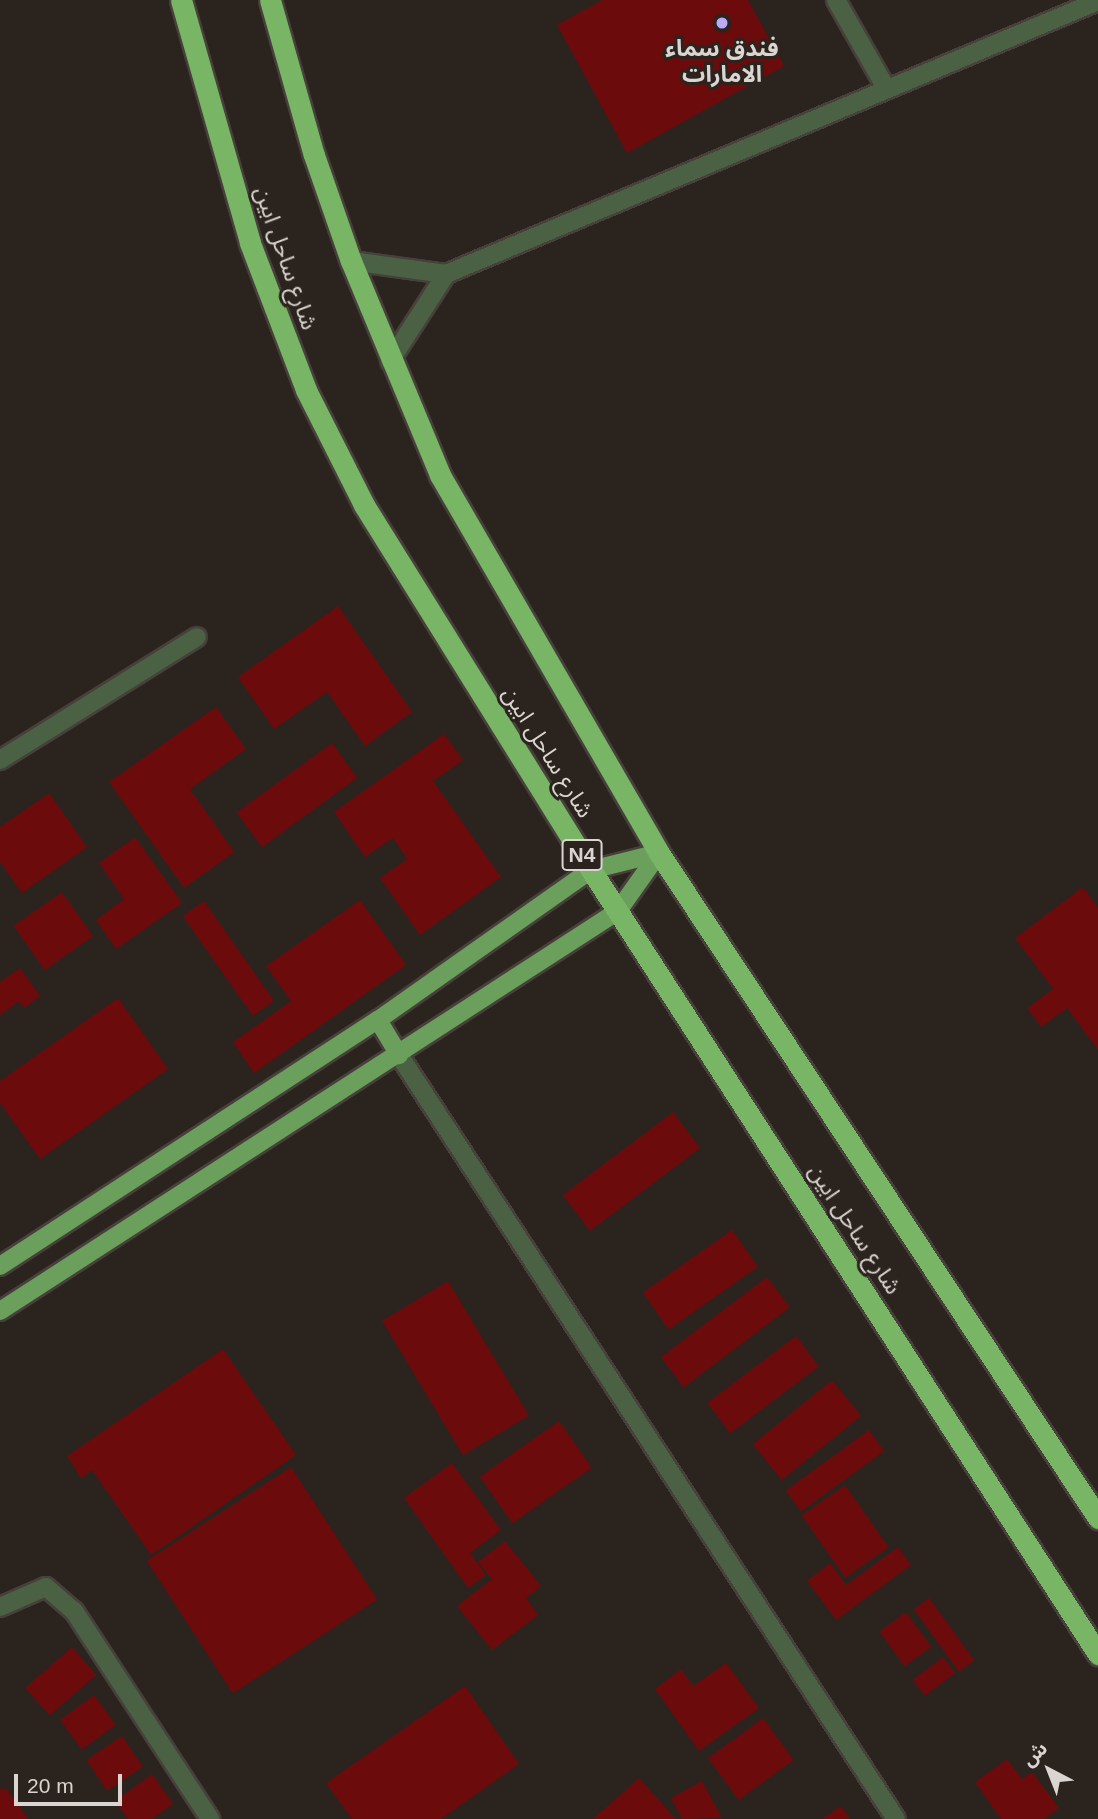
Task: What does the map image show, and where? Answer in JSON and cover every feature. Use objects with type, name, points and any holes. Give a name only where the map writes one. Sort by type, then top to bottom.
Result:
[{"type":"highway","name":"شارع ساحل ابين","points":[[181,0],[250,243],[306,390],[364,505],[591,870],[1098,1654]]},
{"type":"highway","name":"شارع ساحل ابين","points":[[270,0],[314,156],[351,261],[390,361],[440,475],[659,853],[1098,1518]]},
{"type":"main road","points":[[0,1266],[378,1020],[591,870],[659,853]]},
{"type":"main road","points":[[0,1311],[618,911],[659,853]]},
{"type":"main road","points":[[378,1020],[399,1055]]},
{"type":"street","points":[[836,0],[886,88]]},
{"type":"street","points":[[351,261],[446,274],[1098,1]]},
{"type":"street","points":[[390,361],[446,274]]},
{"type":"street","points":[[0,760],[197,637]]},
{"type":"street","points":[[399,1055],[896,1819]]},
{"type":"street","points":[[0,1607],[46,1587],[74,1611],[210,1819]]},
{"type":"building","points":[[602,0],[748,0],[784,66],[627,153],[557,25]]},
{"type":"building","points":[[338,606],[412,712],[365,746],[327,692],[274,729],[238,677]]},
{"type":"building","points":[[216,707],[246,749],[190,789],[234,852],[184,888],[109,782]]},
{"type":"building","points":[[444,734],[463,760],[433,781],[501,877],[420,935],[380,878],[407,859],[393,838],[365,857],[334,812]]},
{"type":"building","points":[[332,743],[357,778],[262,847],[237,812]]},
{"type":"building","points":[[49,793],[87,847],[22,893],[0,862],[0,827]]},
{"type":"building","points":[[135,837],[182,903],[116,949],[96,920],[124,899],[99,863]]},
{"type":"building","points":[[1083,887],[1098,908],[1098,1050],[1067,1008],[1041,1027],[1027,1008],[1053,989],[1015,938]]},
{"type":"building","points":[[62,892],[93,936],[45,970],[14,926]]},
{"type":"building","points":[[360,900],[406,965],[254,1073],[233,1042],[291,1001],[266,966]]},
{"type":"building","points":[[204,901],[274,1001],[253,1016],[183,916]]},
{"type":"building","points":[[20,968],[40,996],[24,1008],[19,1001],[0,1015],[0,982]]},
{"type":"building","points":[[118,998],[168,1069],[40,1159],[0,1103],[0,1081]]},
{"type":"building","points":[[673,1112],[700,1148],[590,1231],[563,1195]]},
{"type":"building","points":[[732,1230],[758,1267],[669,1329],[643,1293]]},
{"type":"building","points":[[767,1277],[790,1307],[684,1387],[661,1357]]},
{"type":"building","points":[[448,1281],[529,1416],[463,1455],[382,1321]]},
{"type":"building","points":[[796,1336],[819,1366],[730,1433],[707,1403]]},
{"type":"building","points":[[223,1349],[296,1455],[151,1555],[92,1470],[81,1478],[67,1456]]},
{"type":"building","points":[[832,1380],[861,1416],[782,1480],[753,1444]]},
{"type":"building","points":[[559,1421],[592,1468],[512,1523],[480,1477]]},
{"type":"building","points":[[869,1430],[884,1451],[801,1512],[786,1491]]},
{"type":"building","points":[[452,1463],[501,1530],[470,1553],[486,1575],[468,1588],[404,1498]]},
{"type":"building","points":[[291,1467],[377,1600],[233,1693],[147,1561]]},
{"type":"building","points":[[845,1485],[889,1547],[845,1578],[802,1515]]},
{"type":"building","points":[[505,1541],[541,1586],[526,1598],[538,1615],[492,1650],[457,1606],[492,1579],[478,1562]]},
{"type":"building","points":[[898,1547],[911,1565],[836,1620],[807,1581],[830,1563],[846,1585]]},
{"type":"building","points":[[929,1598],[974,1660],[959,1671],[914,1609]]},
{"type":"building","points":[[906,1612],[931,1647],[905,1666],[879,1631]]},
{"type":"building","points":[[72,1647],[96,1675],[49,1716],[25,1688]]},
{"type":"building","points":[[943,1657],[955,1673],[925,1696],[913,1680]]},
{"type":"building","points":[[726,1663],[759,1708],[699,1751],[655,1689],[681,1669],[693,1686]]},
{"type":"building","points":[[465,1686],[519,1764],[441,1819],[352,1819],[326,1783]]},
{"type":"building","points":[[94,1695],[116,1725],[82,1750],[60,1720]]},
{"type":"building","points":[[763,1718],[794,1760],[739,1800],[708,1758]]},
{"type":"building","points":[[122,1736],[143,1767],[107,1791],[86,1760]]},
{"type":"building","points":[[1007,1759],[1022,1779],[1032,1772],[1059,1808],[1044,1819],[1001,1819],[975,1782]]},
{"type":"building","points":[[152,1774],[173,1804],[152,1819],[128,1819],[115,1801]]},
{"type":"building","points":[[639,1778],[676,1819],[593,1819]]},
{"type":"building","points":[[702,1781],[722,1818],[682,1819],[671,1798]]},
{"type":"building","points":[[5,1787],[28,1819],[0,1819],[0,1790]]},
{"type":"building","points":[[841,1806],[850,1819],[822,1819]]},
{"type":"place","name":"فندق سماء الامارات","points":[[722,23]]}]
